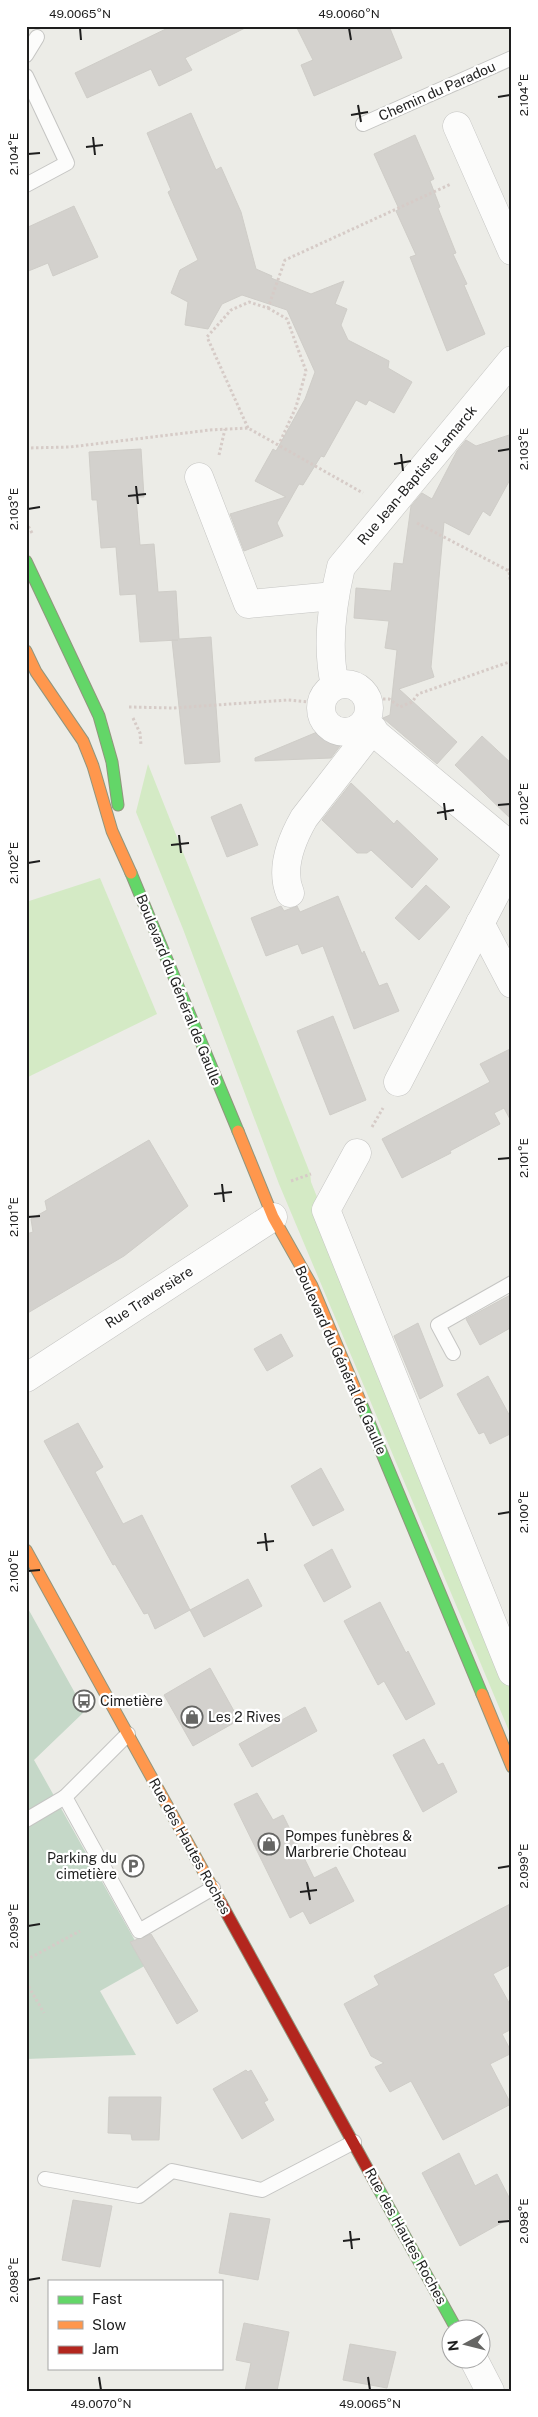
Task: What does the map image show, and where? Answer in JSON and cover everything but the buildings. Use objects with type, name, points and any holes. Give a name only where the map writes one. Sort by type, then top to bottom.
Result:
[{"type":"street","points":[[457,126],[512,251]]},
{"type":"street","name":"Rue Jean-Baptiste Lamarck","points":[[369,727],[350,732],[334,730],[324,719],[328,694],[334,596],[341,567],[512,360]]},
{"type":"street","points":[[199,476],[248,604],[334,596]]},
{"type":"street","name":"Boulevard du Général de Gaulle","points":[[26,561],[99,716],[112,762],[131,873]]},
{"type":"street","name":"Boulevard du Général de Gaulle","points":[[26,651],[30,663],[76,729],[84,745],[91,762],[112,833],[131,873],[273,1217],[312,1286],[512,1767]]},
{"type":"street","points":[[290,893],[286,884],[290,847],[296,832],[369,727],[367,697],[357,686],[350,684],[328,694]]},
{"type":"street","points":[[369,727],[512,847]]},
{"type":"street","points":[[398,1082],[512,862]]},
{"type":"street","points":[[480,923],[512,984]]},
{"type":"street","points":[[357,1153],[326,1210],[512,1672]]},
{"type":"street","name":"Rue Traversière","points":[[26,1378],[273,1217]]},
{"type":"street","name":"Rue des Hautes Roches","points":[[26,1550],[452,2320]]},
{"type":"street","points":[[479,2370],[490,2391]]},
{"type":"lane","points":[[26,55],[37,37]]},
{"type":"lane","name":"Chemin du Paradou","points":[[363,124],[512,58]]},
{"type":"lane","points":[[26,76],[67,163],[26,185]]},
{"type":"lane","points":[[453,1353],[438,1325],[512,1283]]},
{"type":"lane","points":[[26,1820],[66,1797],[128,1734]]},
{"type":"lane","points":[[66,1797],[139,1931],[213,1888]]},
{"type":"lane","points":[[44,2179],[139,2196],[172,2171],[262,2190],[354,2142]]},
{"type":"path","points":[[268,308],[285,260],[477,172]]},
{"type":"path","points":[[248,428],[207,337],[231,310],[249,302],[268,308],[287,319],[306,371],[296,407],[279,444]]},
{"type":"path","points":[[26,448],[70,447],[210,430],[248,428],[390,509],[511,571]]},
{"type":"path","points":[[512,564],[512,594]]},
{"type":"path","points":[[367,697],[389,699],[400,706],[412,702],[418,694],[512,661]]},
{"type":"path","points":[[128,707],[173,708],[288,700],[328,694]]},
{"type":"path","points":[[357,1153],[398,1082]]},
{"type":"path","points":[[287,1182],[310,1174]]},
{"type":"path","points":[[26,1960],[80,1931]]},
{"type":"path","points":[[26,1982],[44,2013]]},
{"type":"green space","points":[[148,764],[310,1173],[311,1182],[512,1685],[512,1738],[279,1184],[183,929],[136,812]]},
{"type":"green space","points":[[100,878],[157,1014],[26,1078],[26,902]]},
{"type":"green space","points":[[26,1605],[85,1711],[34,1760],[148,1964],[100,1991],[136,2055],[26,2059]]},
{"type":"traffic: fast","points":[[26,561],[99,716],[112,762],[118,805]]},
{"type":"traffic: fast","points":[[131,873],[238,1131]]},
{"type":"traffic: fast","points":[[361,1403],[482,1694]]},
{"type":"traffic: fast","points":[[377,2186],[451,2320]]},
{"type":"traffic: slow","points":[[26,651],[36,672],[83,741],[93,766],[112,831],[131,873]]},
{"type":"traffic: slow","points":[[238,1131],[273,1217],[312,1286],[361,1403]]},
{"type":"traffic: slow","points":[[26,1550],[221,1903]]},
{"type":"traffic: slow","points":[[482,1694],[512,1767]]},
{"type":"traffic: jam","points":[[221,1903],[377,2186]]},
{"type":"place","name":"Cimetière","points":[[84,1701]]},
{"type":"place","name":"Les 2 Rives","points":[[192,1717]]},
{"type":"place","name":"Pompes funèbres & Marbrerie Choteau","points":[[269,1844]]},
{"type":"place","name":"Parking du cimetière","points":[[133,1866]]}]
